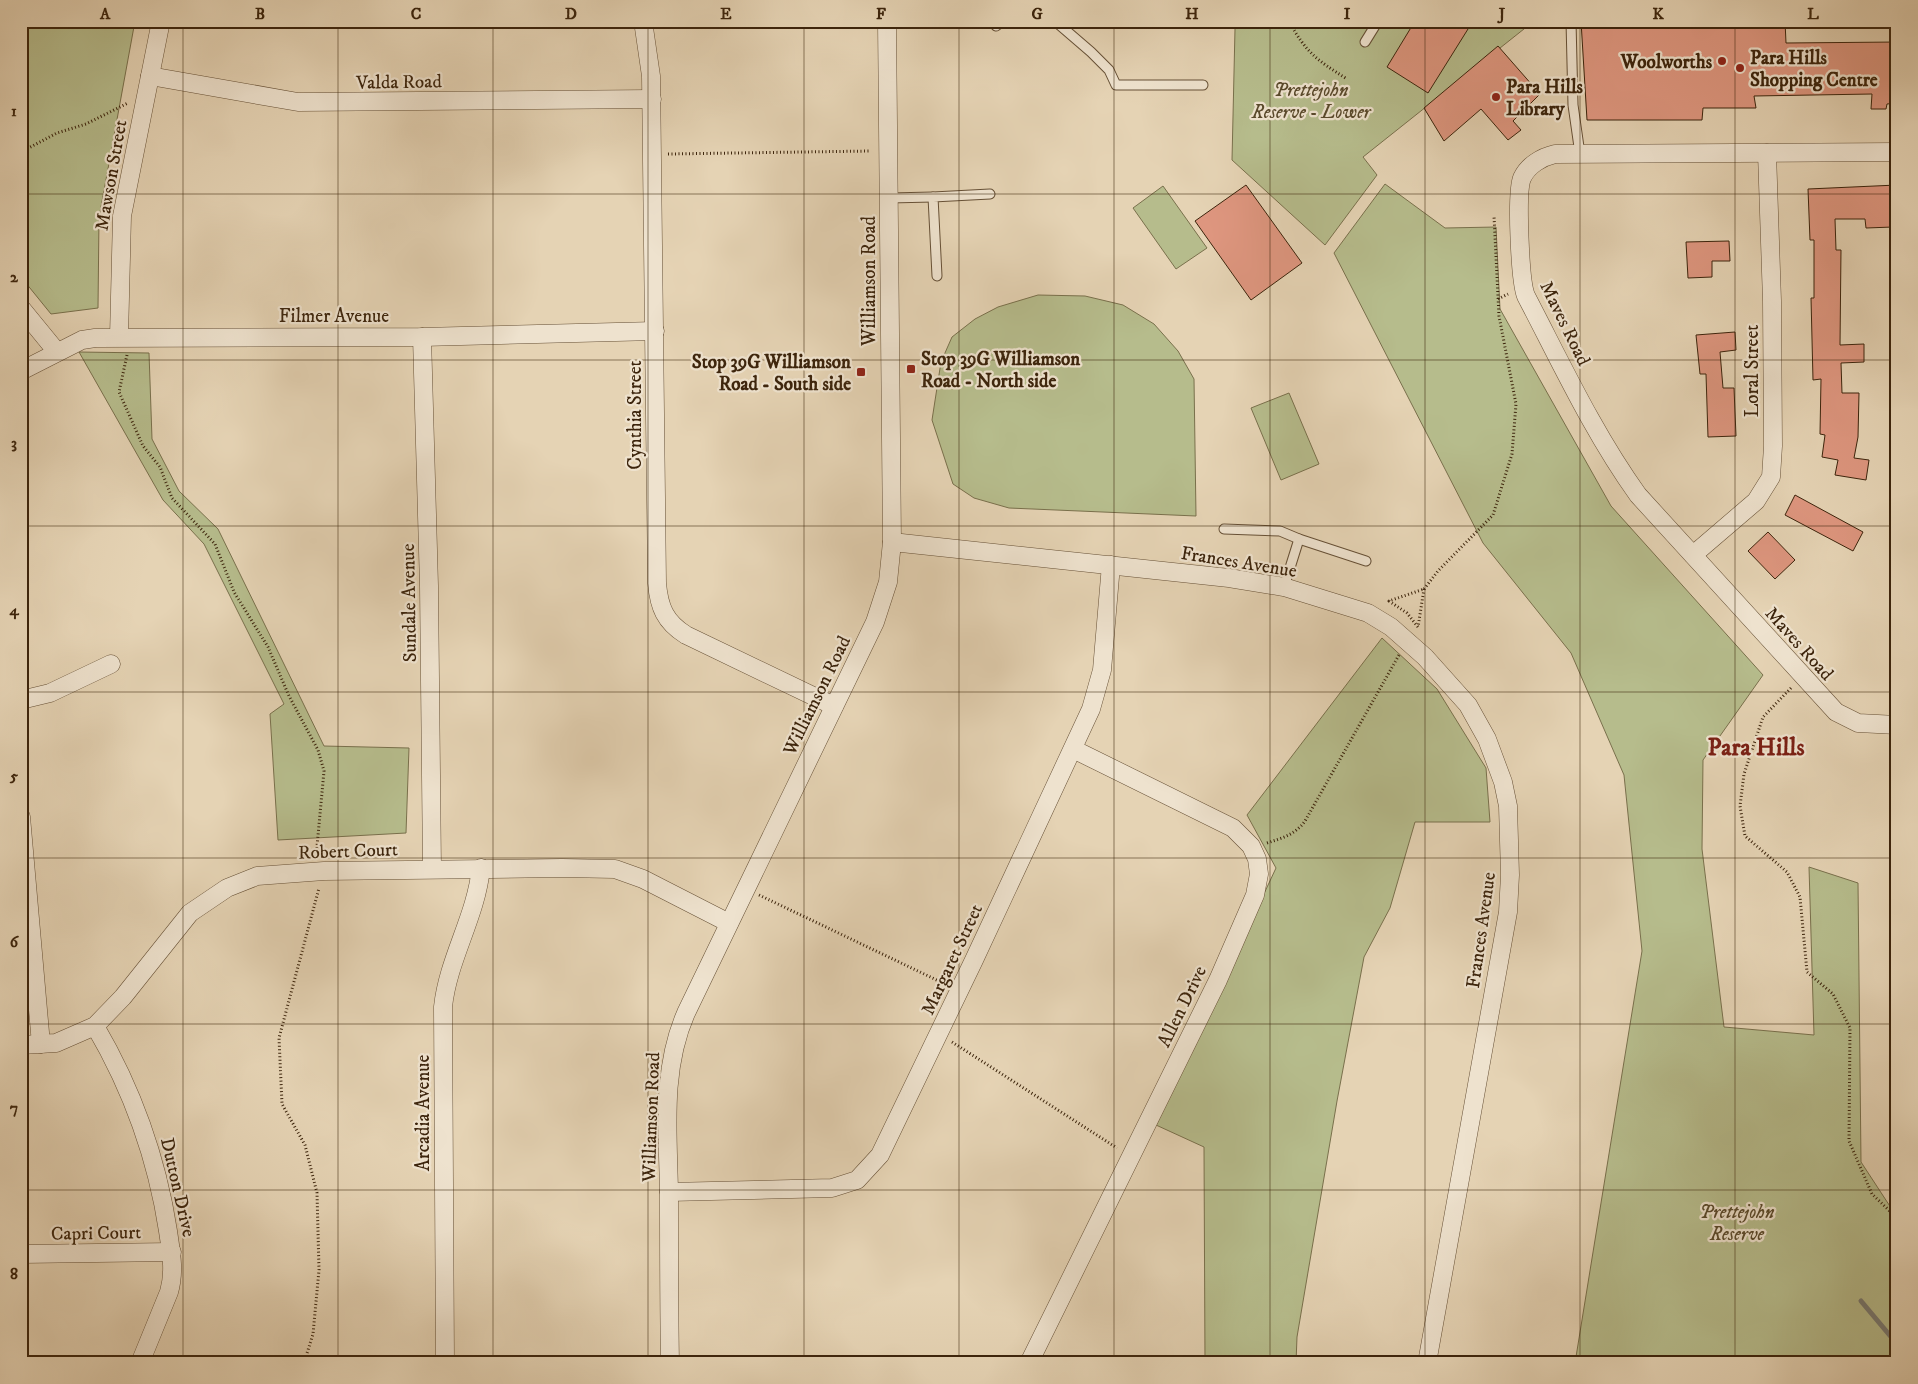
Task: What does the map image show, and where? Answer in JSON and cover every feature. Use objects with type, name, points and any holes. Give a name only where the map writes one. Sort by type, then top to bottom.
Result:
[{"type":"street","name":"Mawson Street","points":[[124,337],[122,216],[161,21]]},
{"type":"street","name":"Cynthia Street","points":[[643,21],[650,58],[652,99],[658,597],[664,615],[677,630],[686,636],[834,706]]},
{"type":"street","name":"Williamson Road","points":[[670,1363],[669,1066],[674,1044],[686,1013],[883,600],[891,567],[886,21]]},
{"type":"street","name":"Valda Road","points":[[150,76],[304,103],[652,99]]},
{"type":"street","name":"Maves Road","points":[[1897,152],[1555,154],[1543,158],[1532,166],[1522,178],[1520,208],[1524,292],[1568,377],[1624,475],[1650,509],[1828,704],[1844,717],[1868,724],[1897,725]]},
{"type":"street","name":"Loral Street","points":[[1693,555],[1756,501],[1771,477],[1773,446],[1772,292],[1766,153]]},
{"type":"street","points":[[21,308],[57,352]]},
{"type":"street","name":"Filmer Avenue","points":[[21,371],[82,340],[124,337],[422,337],[655,331]]},
{"type":"street","name":"Sundale Avenue","points":[[422,337],[430,644],[432,869]]},
{"type":"street","name":"Frances Avenue","points":[[892,542],[1284,587],[1368,613],[1391,627],[1425,657],[1468,704],[1486,739],[1507,794],[1510,875],[1508,912],[1427,1363]]},
{"type":"street","name":"Margaret Street","points":[[669,1192],[814,1190],[845,1185],[857,1180],[880,1155],[1091,709],[1100,682],[1111,566]]},
{"type":"street","points":[[21,700],[57,690],[111,664]]},
{"type":"street","name":"Allen Drive","points":[[1029,1363],[1242,928],[1258,888],[1259,866],[1251,846],[1233,828],[1073,749]]},
{"type":"street","points":[[21,817],[41,1044]]},
{"type":"street","name":"Robert Court","points":[[21,1045],[41,1044],[72,1038],[95,1026],[123,997],[177,928],[201,904],[227,888],[257,876],[319,871],[481,868],[616,869],[644,879],[729,923]]},
{"type":"street","name":"Arcadia Avenue","points":[[445,1363],[443,1007],[448,975],[476,900],[481,868]]},
{"type":"street","name":"Dutton Drive","points":[[95,1026],[116,1066],[143,1130],[160,1184],[172,1252],[172,1281],[169,1292],[140,1363]]},
{"type":"street","name":"Capri Court","points":[[21,1254],[172,1252]]},
{"type":"lane","points":[[1055,21],[1109,70],[1113,86],[1203,85]]},
{"type":"lane","points":[[1365,42],[1378,21]]},
{"type":"lane","points":[[1571,21],[1575,122],[1580,154]]},
{"type":"lane","points":[[889,198],[990,194]]},
{"type":"lane","points":[[933,197],[937,276]]},
{"type":"lane","points":[[1224,529],[1280,531],[1366,561]]},
{"type":"lane","points":[[1284,587],[1299,538]]},
{"type":"path","points":[[1290,21],[1302,45],[1322,63],[1347,78]]},
{"type":"path","points":[[21,152],[57,133],[86,124],[133,100],[145,100]]},
{"type":"path","points":[[652,154],[870,151]]},
{"type":"path","points":[[1424,589],[1390,601],[1407,613],[1418,626],[1424,589],[1438,571],[1493,515],[1512,454],[1516,404],[1499,316],[1494,216]]},
{"type":"path","points":[[124,337],[120,392],[143,446],[160,466],[172,498],[215,544],[234,592],[268,647],[289,696],[318,750],[324,771],[319,871],[279,1038],[282,1104],[305,1144],[317,1193],[319,1270],[313,1334],[304,1363]]},
{"type":"path","points":[[1266,843],[1299,830],[1404,647]]},
{"type":"path","points":[[1803,677],[1762,717],[1744,774],[1740,806],[1742,821],[1745,836],[1787,872],[1800,897],[1807,972],[1833,994],[1850,1028],[1849,1141],[1872,1194],[1897,1218]]},
{"type":"path","points":[[746,889],[959,991]]},
{"type":"path","points":[[938,1034],[1131,1157]]},
{"type":"green space","points":[[21,21],[135,21],[99,218],[98,308],[51,314],[21,277]]},
{"type":"green space","name":"Prettejohn Reserve - Lower","points":[[1231,21],[1534,21],[1363,157],[1377,175],[1325,245],[1232,160],[1235,29]]},
{"type":"green space","name":"Prettejohn Reserve","points":[[1385,184],[1445,228],[1496,227],[1500,309],[1611,506],[1763,675],[1703,760],[1702,849],[1724,1027],[1814,1035],[1809,867],[1858,883],[1861,1162],[1897,1217],[1897,1363],[1575,1363],[1642,951],[1624,775],[1571,653],[1483,543],[1334,253]]},
{"type":"green space","points":[[1163,186],[1207,248],[1176,269],[1133,208]]},
{"type":"green space","points":[[1038,295],[1085,296],[1123,305],[1154,324],[1178,351],[1194,379],[1196,516],[1009,508],[974,498],[953,484],[932,420],[941,362],[952,337],[975,319],[998,307]]},
{"type":"green space","points":[[79,352],[149,353],[152,439],[179,491],[218,529],[324,746],[409,748],[406,833],[278,840],[270,714],[284,704],[204,544],[163,500]]},
{"type":"green space","points":[[1289,393],[1319,464],[1281,480],[1251,408]]},
{"type":"green space","points":[[1382,638],[1437,689],[1486,768],[1490,822],[1415,822],[1390,908],[1364,957],[1337,1101],[1297,1337],[1296,1363],[1205,1363],[1204,1147],[1156,1125],[1276,868],[1247,815]]},
{"type":"building","points":[[1415,21],[1473,21],[1428,93],[1387,67]]},
{"type":"building","name":"Para Hills Shopping Centre","points":[[1581,21],[1785,21],[1786,43],[1897,42],[1897,103],[1887,104],[1886,109],[1871,109],[1872,94],[1754,96],[1756,108],[1703,108],[1702,120],[1587,120]]},
{"type":"building","points":[[1498,46],[1540,94],[1513,121],[1521,130],[1508,140],[1481,109],[1444,141],[1424,108]]},
{"type":"building","points":[[1246,185],[1302,263],[1251,300],[1195,221]]},
{"type":"building","points":[[1897,185],[1897,213],[1892,213],[1893,227],[1866,228],[1865,219],[1835,219],[1836,250],[1841,250],[1840,345],[1864,344],[1864,362],[1841,363],[1842,393],[1859,393],[1858,437],[1854,458],[1869,460],[1866,480],[1835,475],[1838,460],[1822,457],[1825,435],[1820,434],[1821,379],[1813,380],[1811,298],[1814,298],[1814,240],[1810,240],[1808,189]]},
{"type":"building","points":[[1729,241],[1730,261],[1712,261],[1712,277],[1688,278],[1686,242]]},
{"type":"building","points":[[1735,332],[1736,350],[1720,352],[1723,388],[1734,388],[1736,436],[1708,437],[1706,374],[1700,374],[1696,335]]},
{"type":"building","points":[[1795,495],[1863,532],[1853,551],[1785,515]]},
{"type":"building","points":[[1768,532],[1795,560],[1775,579],[1748,551]]},
{"type":"waterway","points":[[1861,1301],[1892,1338],[1897,1357]]},
{"type":"place","name":"Woolworths","points":[[1722,61]]},
{"type":"place","name":"Para Hills Shopping Centre","points":[[1740,68]]},
{"type":"place","name":"Para Hills Library","points":[[1496,97]]},
{"type":"place","name":"Stop 39G Williamson Road - North side","points":[[911,369]]},
{"type":"place","name":"Stop 39G Williamson Road - South side","points":[[861,372]]},
{"type":"district","name":"Para Hills","points":[[1756,747]]}]
